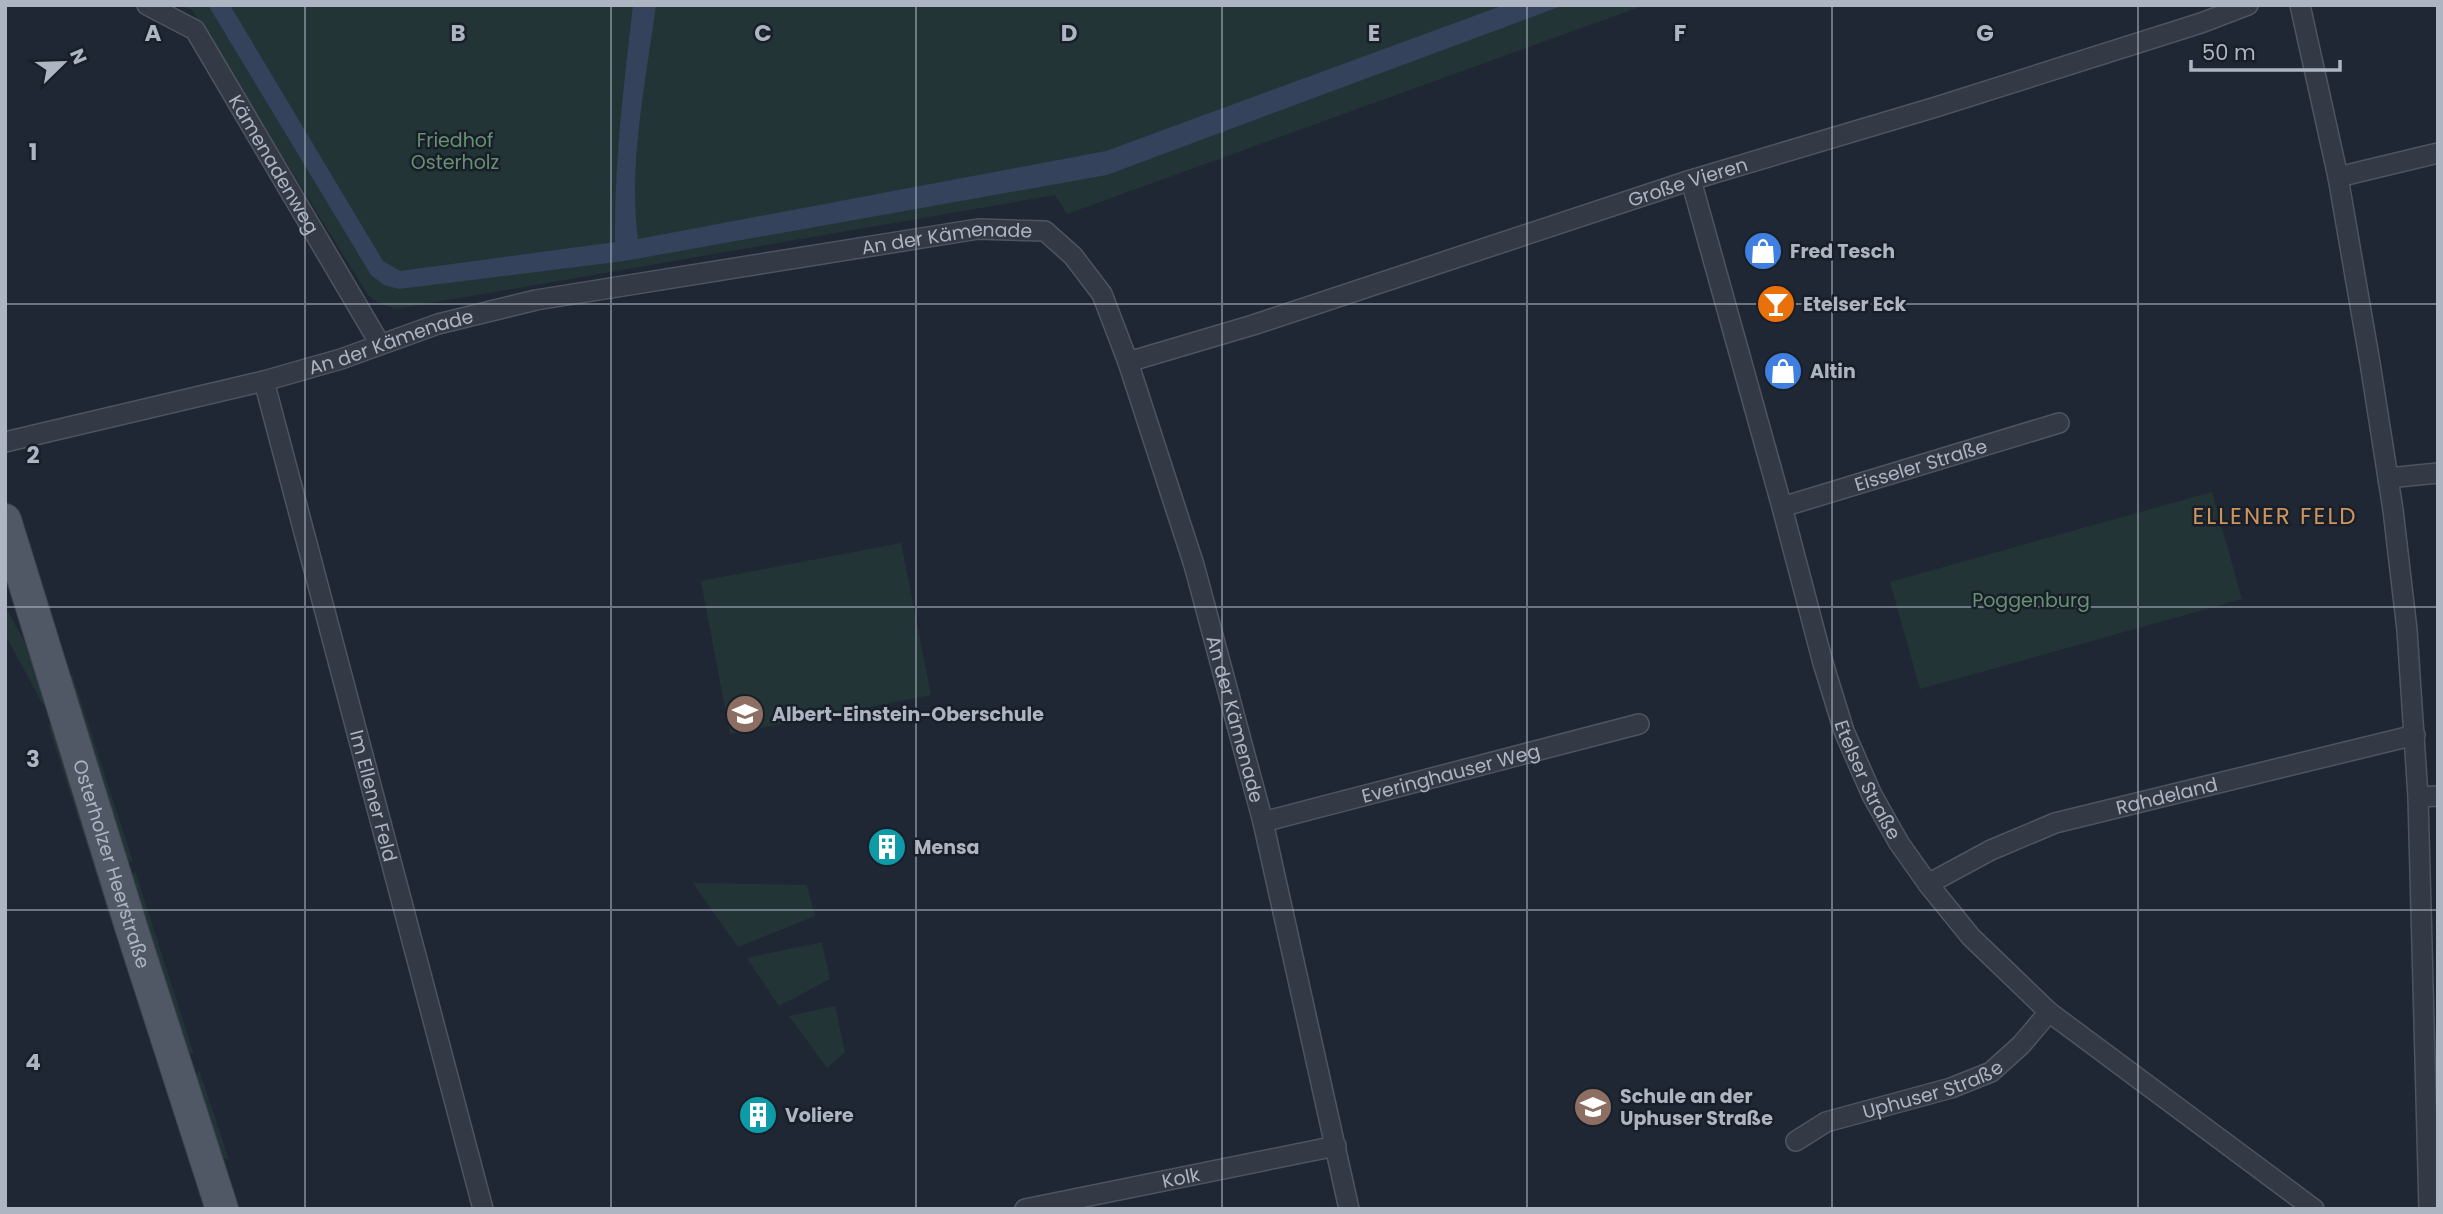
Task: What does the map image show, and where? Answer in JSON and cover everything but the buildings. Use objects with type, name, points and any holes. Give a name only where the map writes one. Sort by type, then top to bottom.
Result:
[{"type":"main road","name":"Osterholzer Heerstraße","points":[[5,520],[222,1209]]},
{"type":"street","name":"Kämenadenweg","points":[[147,5],[195,30],[380,344]]},
{"type":"street","name":"Große Vieren","points":[[1128,362],[1404,277],[1691,180],[2201,23],[2248,5]]},
{"type":"street","points":[[2300,5],[2338,177],[2388,478],[2407,630],[2415,735],[2428,797],[2429,1209]]},
{"type":"street","points":[[2338,177],[2438,153]]},
{"type":"street","name":"Etelser Straße","points":[[1691,180],[1844,731],[1872,795],[1899,843],[1971,937],[2049,1012],[2314,1209]]},
{"type":"street","name":"An der Kämenade","points":[[5,442],[264,381],[341,359],[438,324],[536,300],[978,229],[1045,231],[1073,256],[1102,295],[1128,362],[1194,565],[1263,822],[1349,1209]]},
{"type":"street","name":"Im Ellener Feld","points":[[264,381],[483,1209]]},
{"type":"street","name":"Eisseler Straße","points":[[1782,507],[2059,423]]},
{"type":"street","points":[[2388,478],[2438,473]]},
{"type":"street","name":"Everinghauser Weg","points":[[1263,822],[1639,724]]},
{"type":"street","name":"Rahdeland","points":[[1928,884],[1990,850],[2055,823],[2415,735]]},
{"type":"street","name":"Uphuser Straße","points":[[1796,1141],[1826,1122],[1951,1088],[1991,1072],[2021,1045],[2049,1012]]},
{"type":"street","name":"Kolk","points":[[1025,1209],[1336,1146]]},
{"type":"green space","name":"Friedhof Osterholz","points":[[179,5],[1645,5],[1067,214],[1055,195],[396,309],[378,303],[368,295],[192,10]]},
{"type":"green space","name":"Poggenburg","points":[[2212,492],[2242,599],[1920,689],[1890,582]]},
{"type":"green space","points":[[901,543],[931,695],[730,734],[701,581]]},
{"type":"green space","points":[[5,606],[26,645],[46,700],[43,705],[5,634]]},
{"type":"green space","points":[[72,674],[133,862],[126,860],[68,679]]},
{"type":"green space","points":[[48,724],[54,725],[120,929],[115,933]]},
{"type":"green space","points":[[135,871],[194,1055],[188,1052],[131,876]]},
{"type":"green space","points":[[693,883],[807,885],[815,916],[738,947]]},
{"type":"green space","points":[[822,942],[830,979],[779,1006],[747,958]]},
{"type":"green space","points":[[835,1006],[845,1052],[827,1068],[789,1016]]},
{"type":"green space","points":[[199,1070],[229,1160],[222,1158],[195,1077]]},
{"type":"water","points":[[208,5],[230,5],[383,261],[400,271],[615,242],[618,153],[633,5],[656,5],[637,152],[635,211],[638,239],[1106,151],[1504,5],[1564,5],[1107,175],[624,261],[399,289],[384,285],[371,275]]},
{"type":"place","name":"Fred Tesch","points":[[1763,251]]},
{"type":"place","name":"Etelser Eck","points":[[1776,304]]},
{"type":"place","name":"Altin","points":[[1783,371]]},
{"type":"place","name":"Albert-Einstein-Oberschule","points":[[745,714]]},
{"type":"place","name":"Mensa","points":[[887,847]]},
{"type":"place","name":"Schule an der Uphuser Straße","points":[[1593,1107]]},
{"type":"place","name":"Voliere","points":[[758,1115]]},
{"type":"district","name":"ELLENER FELD","points":[[2275,516]]}]
